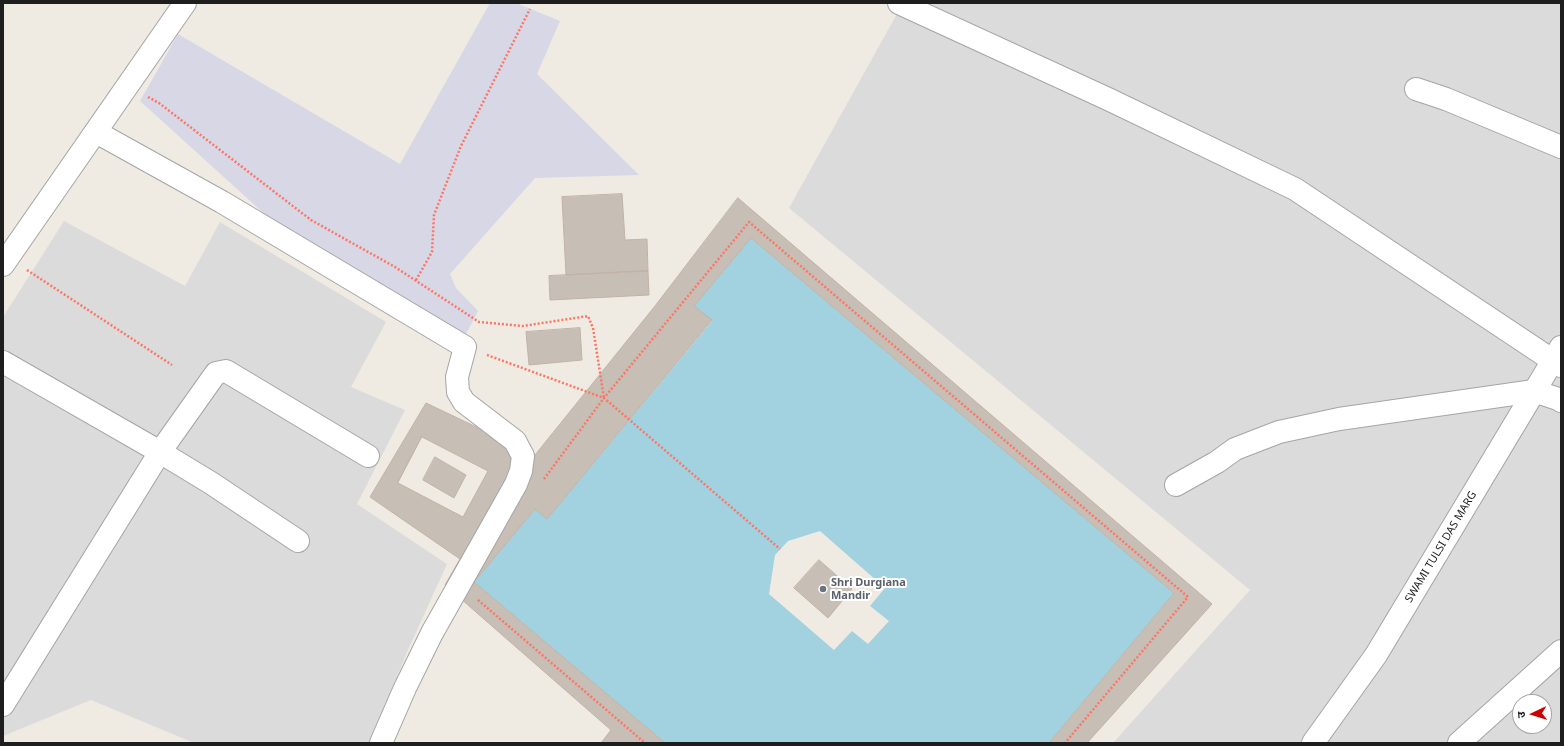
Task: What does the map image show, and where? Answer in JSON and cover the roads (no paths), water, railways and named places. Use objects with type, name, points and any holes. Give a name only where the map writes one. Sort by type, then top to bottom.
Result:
[{"type":"street","points":[[6,261],[185,3]]},
{"type":"street","points":[[899,3],[1108,99],[1294,189],[1558,358]]},
{"type":"street","points":[[1416,89],[1446,99],[1561,148]]},
{"type":"street","points":[[96,132],[222,202],[465,347],[457,377],[458,392],[464,402],[515,442],[523,456],[521,471],[516,484],[432,633],[405,688],[381,743]]},
{"type":"street","name":"SWAMI TULSI DAS MARG","points":[[1313,743],[1376,655],[1534,391],[1558,358]]},
{"type":"street","points":[[3,362],[160,452],[211,483],[298,541]]},
{"type":"street","points":[[3,705],[160,452],[216,373],[226,371],[368,456]]},
{"type":"street","points":[[1176,485],[1217,462],[1234,449],[1278,432],[1339,419],[1534,391],[1561,401]]},
{"type":"street","points":[[1459,743],[1561,651]]},
{"type":"water","points":[[751,238],[1174,593],[1049,743],[665,743],[474,582],[535,509],[547,519],[712,321],[694,306]],"holes":[[[820,531],[885,588],[870,606],[889,621],[868,644],[852,631],[834,650],[769,594],[775,555],[788,541]]]},
{"type":"place","name":"Shri Durgiana Mandir","points":[[823,589]]}]
